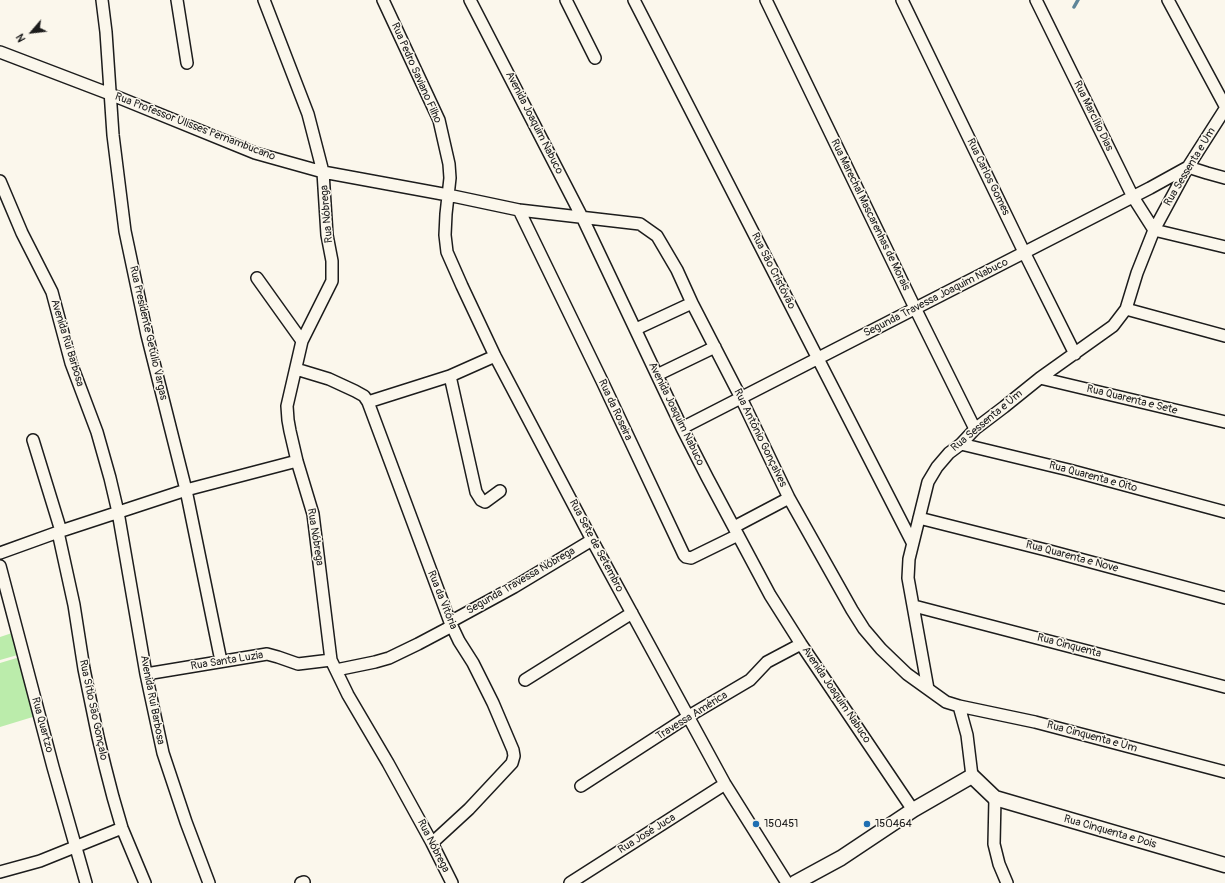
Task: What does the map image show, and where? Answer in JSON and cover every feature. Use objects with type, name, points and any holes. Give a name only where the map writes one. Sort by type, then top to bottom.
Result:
[{"type":"street","name":"Rua Presidente Getúlio Vargas","points":[[102,0],[106,32],[113,136],[125,231],[146,335],[186,490],[221,661]]},
{"type":"street","points":[[177,0],[187,63]]},
{"type":"street","name":"Rua Nóbrega","points":[[264,0],[308,114],[323,172],[326,201],[326,235],[332,262],[332,281],[302,341],[287,406],[288,420],[313,514],[331,660],[348,695],[388,763],[452,883]]},
{"type":"street","name":"Rua Pedro Saviano Filho","points":[[383,0],[439,120],[450,178],[448,195]]},
{"type":"street","name":"Avenida Joaquim Nabuco","points":[[470,0],[583,219],[682,428],[770,595],[801,644],[913,810]]},
{"type":"street","points":[[566,0],[595,58]]},
{"type":"street","name":"Rua São Cristóvão","points":[[634,0],[819,358],[912,542]]},
{"type":"street","name":"Rua Marechal Mascarenhas de Morais","points":[[766,0],[975,429]]},
{"type":"street","name":"Rua Carlos Gomes","points":[[902,0],[1075,354]]},
{"type":"street","name":"Rua Marcílio Dias","points":[[1036,0],[1133,197],[1154,230]]},
{"type":"street","points":[[1168,0],[1225,107]]},
{"type":"street","name":"Rua Professor Ulisses Pernambucano","points":[[0,52],[110,94],[255,153],[323,172],[448,195],[519,210],[583,219]]},
{"type":"street","name":"Rua Sessenta e Um","points":[[928,689],[908,578],[912,542],[928,482],[937,467],[949,453],[961,444],[975,429],[1040,378],[1113,326],[1126,309],[1137,273],[1154,230],[1188,167],[1225,107]]},
{"type":"street","points":[[1188,167],[1207,174],[1225,178]]},
{"type":"street","name":"Segunda Travessa Joaquim Nabuco","points":[[682,428],[1133,197],[1188,167]]},
{"type":"street","name":"Avenida Rui Barbosa","points":[[0,181],[22,233],[52,292],[71,363],[99,440],[118,512],[146,674],[163,753],[208,883]]},
{"type":"street","name":"Rua Sete de Setembro","points":[[448,195],[445,235],[447,252],[495,356],[592,540],[725,784],[787,883]]},
{"type":"street","name":"Rua da Roseira","points":[[519,210],[684,555],[691,558],[788,498]]},
{"type":"street","name":"Rua Antônio Gonçalves","points":[[583,219],[640,224],[657,236],[677,270],[714,347],[741,398],[788,498],[852,610],[864,629],[881,649],[907,674],[928,689]]},
{"type":"street","points":[[1154,230],[1225,247]]},
{"type":"street","points":[[257,278],[302,341]]},
{"type":"street","points":[[636,329],[692,302]]},
{"type":"street","points":[[1126,309],[1225,336]]},
{"type":"street","points":[[657,375],[714,347]]},
{"type":"street","points":[[296,369],[329,379],[356,391],[364,396],[368,402],[450,376],[495,356]]},
{"type":"street","points":[[450,376],[476,492],[481,500],[485,502],[500,491]]},
{"type":"street","name":"Rua Quarenta e Sete","points":[[1040,378],[1225,422]]},
{"type":"street","name":"Rua da Vitória","points":[[368,402],[451,624],[493,703],[513,750],[514,756],[512,763],[490,787],[469,809],[432,843]]},
{"type":"street","name":"Rua Sítio São Gonçalo","points":[[33,440],[59,532],[74,605],[84,669],[112,797],[122,828],[145,883]]},
{"type":"street","name":"Rua Quarenta e Oito","points":[[961,444],[1069,470],[1225,512]]},
{"type":"street","points":[[0,553],[186,490],[298,461]]},
{"type":"street","name":"Rua Quarenta e Nove","points":[[919,518],[1050,551],[1225,598]]},
{"type":"street","name":"Segunda Travessa Nóbrega","points":[[336,670],[390,658],[418,644],[592,540]]},
{"type":"street","name":"Rua Quartzo","points":[[0,566],[51,759],[86,883]]},
{"type":"street","name":"Rua Cinquenta","points":[[914,606],[1225,687]]},
{"type":"street","points":[[525,680],[632,613]]},
{"type":"street","name":"Travessa América","points":[[580,786],[689,716],[750,680],[768,662],[801,644]]},
{"type":"street","name":"Rua Santa Luzia","points":[[146,674],[267,654],[298,664],[331,660]]},
{"type":"street","points":[[928,689],[946,702],[959,706],[967,735],[972,776],[995,798],[994,844],[999,864],[1007,883]]},
{"type":"street","name":"Rua Cinquenta e Um","points":[[959,706],[1035,722],[1225,772]]},
{"type":"street","points":[[795,883],[841,858],[913,810],[972,776]]},
{"type":"street","name":"Rua José Juca","points":[[570,883],[582,880],[725,784]]},
{"type":"street","name":"Rua Cinquenta e Dois","points":[[995,798],[1225,865]]},
{"type":"street","points":[[0,872],[40,861],[122,828]]},
{"type":"green space","points":[[15,632],[21,654],[0,660],[0,637]]},
{"type":"green space","points":[[20,657],[36,716],[0,727],[0,663]]},
{"type":"waterway","points":[[1074,7],[1078,0]]},
{"type":"place","name":"150451","points":[[756,824]]},
{"type":"place","name":"150464","points":[[867,824]]}]
